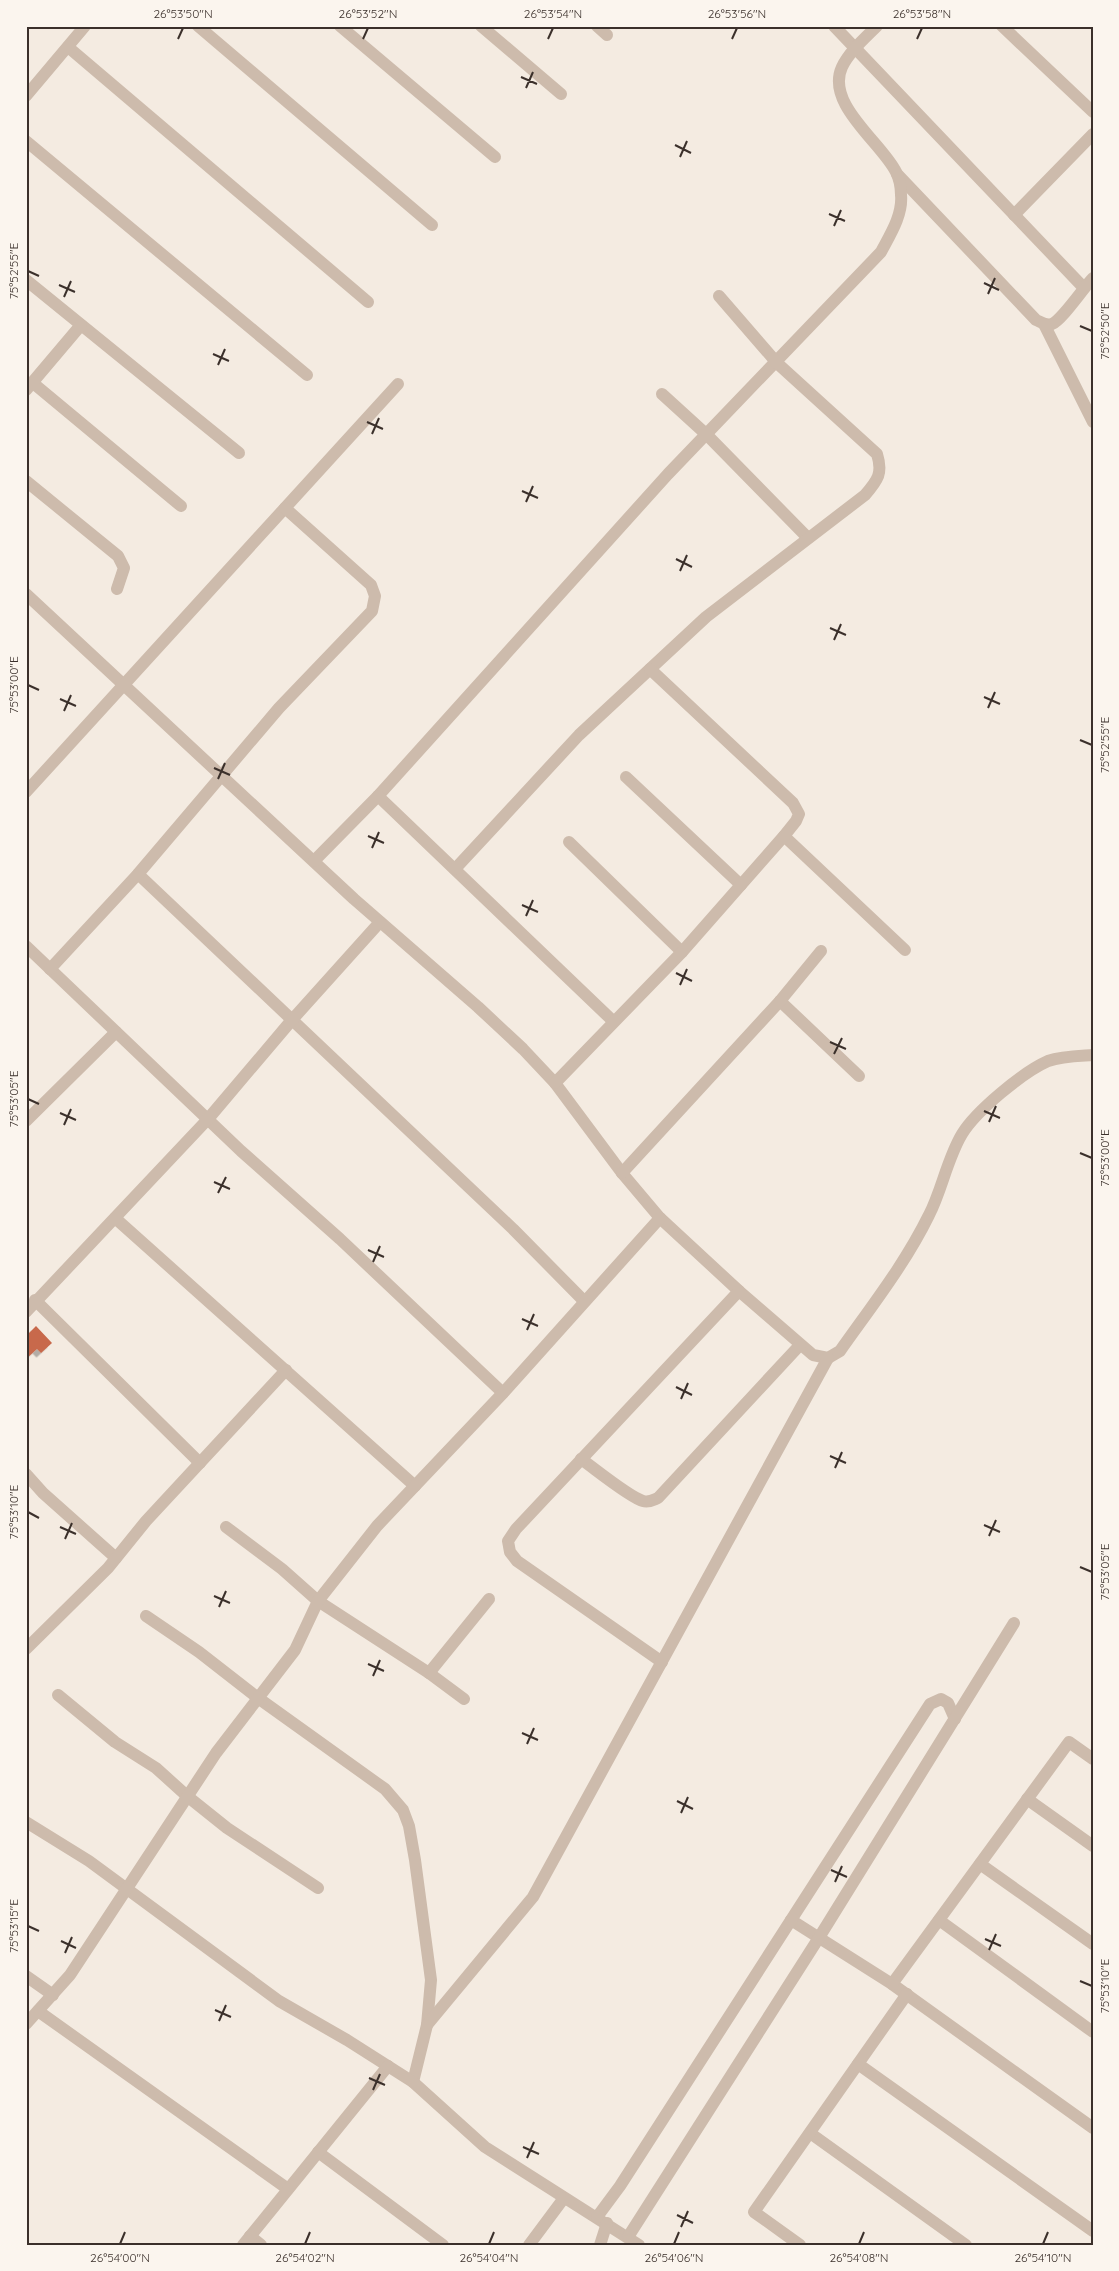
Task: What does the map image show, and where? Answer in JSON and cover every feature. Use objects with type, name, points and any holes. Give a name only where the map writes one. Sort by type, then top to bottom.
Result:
[{"type":"street","points":[[26,96],[85,26]]},
{"type":"street","points":[[198,26],[432,225]]},
{"type":"street","points":[[340,26],[495,157]]},
{"type":"street","points":[[481,26],[561,94]]},
{"type":"street","points":[[834,26],[1084,288]]},
{"type":"street","points":[[877,26],[842,66],[838,78],[840,92],[849,110],[886,156],[896,173],[1036,320],[1044,324],[1052,324],[1093,278]]},
{"type":"street","points":[[1002,26],[1093,112]]},
{"type":"street","points":[[68,47],[368,302]]},
{"type":"street","points":[[1014,215],[1093,134]]},
{"type":"street","points":[[26,141],[307,374]]},
{"type":"street","points":[[314,862],[378,796],[578,573],[881,252],[897,221],[902,196],[896,173]]},
{"type":"street","points":[[26,280],[239,452]]},
{"type":"street","points":[[455,869],[579,736],[706,617],[865,495],[877,482],[880,466],[877,454],[777,363],[719,296]]},
{"type":"street","points":[[81,324],[30,386],[181,506]]},
{"type":"street","points":[[1044,324],[1093,422]]},
{"type":"street","points":[[26,792],[398,384]]},
{"type":"street","points":[[662,394],[707,435],[808,538]]},
{"type":"street","points":[[26,481],[118,556],[124,568],[117,589]]},
{"type":"street","points":[[50,969],[138,874],[278,708],[372,611],[375,596],[371,585],[285,508]]},
{"type":"street","points":[[27,597],[222,774],[314,862],[523,1049],[555,1083],[622,1173],[660,1218],[800,1345],[813,1355],[828,1358]]},
{"type":"street","points":[[555,1083],[613,1021],[682,952],[784,836],[796,821],[798,814],[793,803],[650,670]]},
{"type":"street","points":[[626,777],[741,885]]},
{"type":"street","points":[[378,796],[613,1021]]},
{"type":"street","points":[[784,836],[905,950]]},
{"type":"street","points":[[569,842],[682,952]]},
{"type":"street","points":[[138,874],[513,1229],[584,1301]]},
{"type":"street","points":[[26,1312],[35,1300],[208,1120],[292,1021],[380,922]]},
{"type":"street","points":[[26,946],[208,1120],[340,1239],[503,1393]]},
{"type":"street","points":[[622,1173],[780,1001],[821,951]]},
{"type":"street","points":[[780,1001],[859,1076]]},
{"type":"street","points":[[26,1120],[116,1032]]},
{"type":"street","points":[[427,2024],[533,1897],[828,1358],[840,1351],[899,1268],[930,1214],[962,1134],[978,1112],[1031,1071],[1048,1061],[1066,1057],[1093,1055]]},
{"type":"street","points":[[115,1218],[415,1486]]},
{"type":"street","points":[[26,2024],[70,1975],[216,1753],[294,1650],[318,1601],[377,1526],[503,1393],[660,1218]]},
{"type":"street","points":[[662,1662],[518,1561],[510,1552],[508,1541],[516,1529],[739,1291]]},
{"type":"street","points":[[35,1300],[200,1463]]},
{"type":"street","points":[[581,1459],[642,1501],[650,1502],[658,1498],[800,1345]]},
{"type":"street","points":[[28,1645],[116,1558],[146,1521],[286,1370]]},
{"type":"street","points":[[26,1474],[43,1494],[116,1558]]},
{"type":"street","points":[[226,1527],[282,1569],[318,1601],[430,1673],[464,1699]]},
{"type":"street","points":[[430,1673],[488,1599]]},
{"type":"street","points":[[146,1616],[199,1652],[258,1698],[385,1789],[403,1810],[409,1826],[431,1980],[427,2024],[413,2082]]},
{"type":"street","points":[[628,2237],[820,1936],[1014,1623]]},
{"type":"street","points":[[58,1695],[115,1742],[156,1768],[227,1828],[318,1888]]},
{"type":"street","points":[[600,2245],[602,2220],[620,2186],[930,1704],[941,1699],[948,1703],[955,1719]]},
{"type":"street","points":[[892,1984],[1069,1742],[1093,1759]]},
{"type":"street","points":[[1027,1799],[1093,1846]]},
{"type":"street","points":[[26,1822],[89,1861],[279,2001],[347,2040],[413,2082],[485,2147],[639,2245]]},
{"type":"street","points":[[980,1864],[1093,1944]]},
{"type":"street","points":[[791,1920],[820,1936],[907,1994],[1093,2128]]},
{"type":"street","points":[[939,1920],[1093,2032]]},
{"type":"street","points":[[26,1976],[53,1995]]},
{"type":"street","points":[[800,2245],[754,2212],[907,1994]]},
{"type":"street","points":[[38,2011],[288,2189]]},
{"type":"street","points":[[858,2064],[1093,2231]]},
{"type":"street","points":[[261,2245],[246,2240],[388,2066]]},
{"type":"street","points":[[810,2133],[966,2245]]},
{"type":"street","points":[[318,2152],[443,2245]]},
{"type":"street","points":[[529,2245],[564,2198]]},
{"type":"building","points":[[36,1326],[52,1343],[41,1353],[37,1349],[26,1359],[26,1336]]}]
